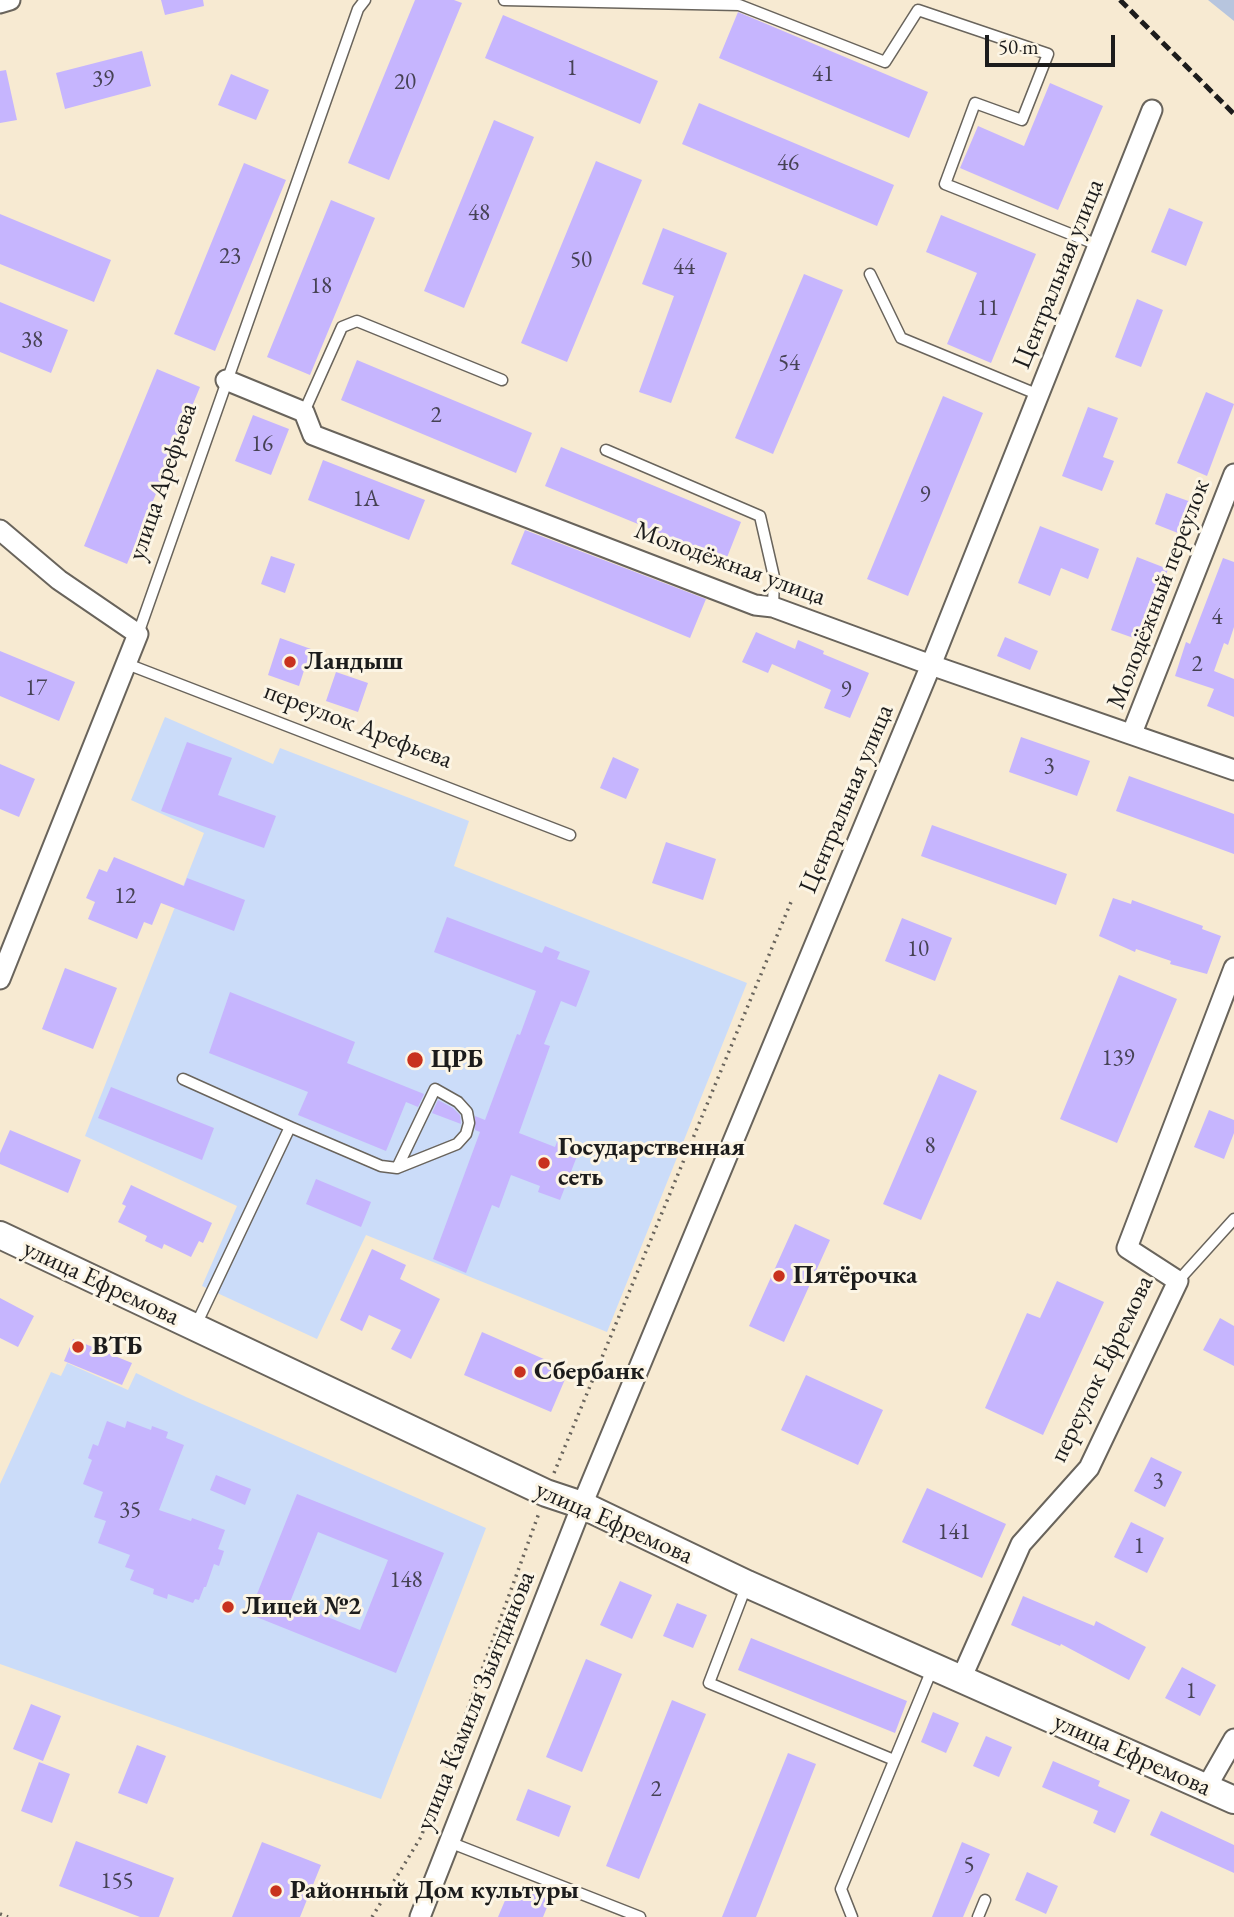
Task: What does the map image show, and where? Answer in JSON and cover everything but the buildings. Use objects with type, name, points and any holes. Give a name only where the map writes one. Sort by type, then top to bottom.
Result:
[{"type":"street","points":[[0,3],[10,0]]},
{"type":"street","name":"Центральная улица","points":[[582,1505],[931,665],[1152,110]]},
{"type":"street","points":[[226,380],[304,412]]},
{"type":"street","name":"Молодёжная улица","points":[[304,412],[313,435],[755,605],[773,607],[1234,770]]},
{"type":"street","name":"Молодёжный переулок","points":[[1132,733],[1234,474]]},
{"type":"street","points":[[0,530],[59,580],[138,634]]},
{"type":"street","name":"улица Арефьева","points":[[0,979],[138,634]]},
{"type":"street","name":"переулок Ефремова","points":[[961,1679],[1021,1544],[1089,1468],[1178,1281],[1127,1248],[1234,968]]},
{"type":"street","name":"улица Ефремова","points":[[0,1235],[546,1493],[582,1505],[747,1584],[1234,1800]]},
{"type":"street","name":"улица Камиля Зыятдинова","points":[[420,1917],[582,1505]]},
{"type":"street","points":[[1206,1788],[1234,1738]]},
{"type":"lane","name":"улица Арефьева","points":[[138,634],[358,9],[365,0]]},
{"type":"lane","points":[[504,0],[739,5],[885,62],[918,10],[1048,54],[1021,120],[975,103],[945,184],[1098,245]]},
{"type":"lane","points":[[870,274],[901,338],[1039,395]]},
{"type":"lane","points":[[304,412],[342,327],[358,321],[502,380]]},
{"type":"lane","points":[[606,450],[760,516],[774,577],[773,607]]},
{"type":"lane","name":"переулок Арефьева","points":[[127,664],[570,835]]},
{"type":"lane","points":[[183,1079],[381,1166],[397,1168],[457,1144],[466,1134],[469,1123],[467,1112],[458,1102],[435,1088],[397,1168]]},
{"type":"lane","points":[[194,1327],[290,1127]]},
{"type":"lane","points":[[1178,1281],[1234,1219]]},
{"type":"lane","points":[[747,1584],[709,1683],[894,1760]]},
{"type":"lane","points":[[852,1917],[841,1889],[933,1666]]},
{"type":"lane","points":[[448,1841],[640,1917]]},
{"type":"lane","points":[[978,1917],[985,1900]]},
{"type":"path","points":[[372,1917],[421,1837],[546,1493],[791,902]]},
{"type":"path","points":[[0,1914],[8,1917]]},
{"type":"shaded area","points":[[1208,0],[1234,0],[1234,21]]},
{"type":"shaded area","name":"ЦРБ","points":[[165,717],[273,764],[280,748],[469,821],[454,866],[747,983],[607,1332],[366,1235],[317,1339],[202,1286],[237,1206],[85,1136],[204,833],[131,800]]},
{"type":"shaded area","name":"Лицей №2","points":[[67,1363],[128,1390],[136,1373],[486,1528],[381,1799],[0,1664],[0,1484],[51,1372],[61,1376]]},
{"type":"railway","points":[[1120,0],[1234,114]]},
{"type":"place","name":"Ландыш","points":[[290,662]]},
{"type":"place","name":"ЦРБ","points":[[415,1060]]},
{"type":"place","name":"Государственная сеть","points":[[544,1163]]},
{"type":"place","name":"Пятёрочка","points":[[779,1276]]},
{"type":"place","name":"ВТБ","points":[[78,1347]]},
{"type":"place","name":"Сбербанк","points":[[520,1372]]},
{"type":"place","name":"Лицей №2","points":[[228,1607]]},
{"type":"place","name":"Районный Дом культуры","points":[[276,1891]]}]
